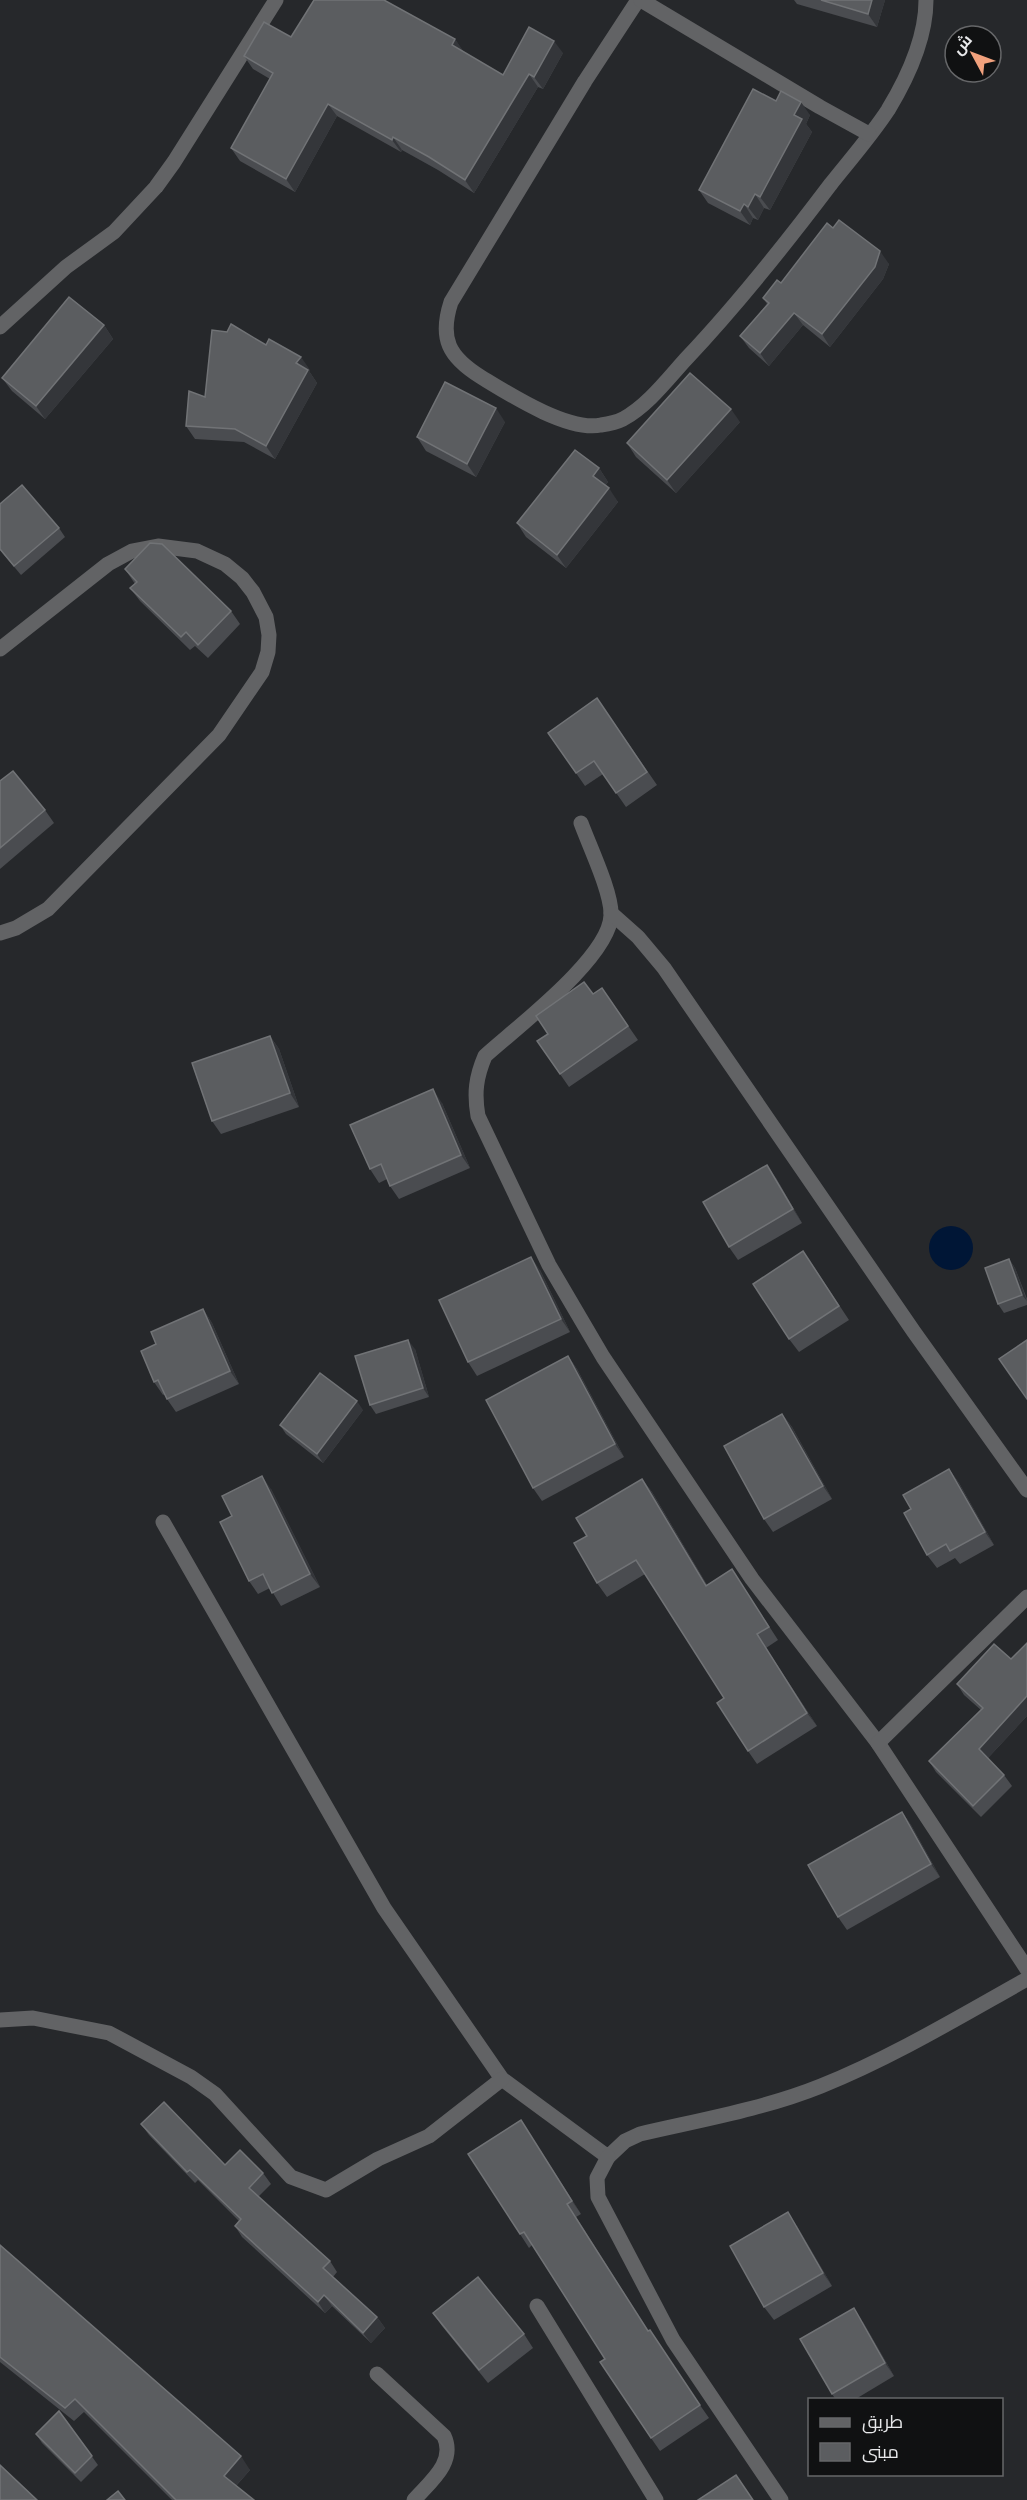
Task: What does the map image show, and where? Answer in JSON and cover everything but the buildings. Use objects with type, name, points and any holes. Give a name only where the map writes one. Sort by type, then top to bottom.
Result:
[{"type":"street","points":[[0,327],[66,267],[114,232],[156,187],[198,125],[276,0]]},
{"type":"street","points":[[869,134],[661,5],[639,0],[585,81],[451,302],[445,327],[446,342],[454,355],[476,374],[540,411],[579,425],[598,426],[622,419],[652,396],[708,336],[766,268],[869,134],[887,110],[918,47],[926,16],[926,0]]},
{"type":"street","points":[[0,649],[108,564],[132,551],[158,546],[196,551],[225,564],[242,578],[253,592],[266,617],[269,635],[268,652],[261,672],[219,735],[48,909],[16,928],[0,933]]},
{"type":"street","points":[[581,824],[611,913],[605,937],[583,967],[485,1056],[477,1074],[474,1094],[478,1116],[549,1265],[603,1357],[752,1579],[878,1743],[1027,1969]]},
{"type":"street","points":[[611,913],[638,937],[664,968],[914,1332],[1027,1490]]},
{"type":"street","points":[[163,1521],[384,1908],[502,2079],[608,2157]]},
{"type":"street","points":[[878,1743],[1027,1597]]},
{"type":"street","points":[[781,2500],[673,2340],[598,2197],[597,2178],[608,2157],[625,2141],[640,2134],[746,2109],[819,2087],[894,2053],[1027,1979]]},
{"type":"street","points":[[0,2020],[33,2019],[109,2033],[191,2077],[215,2094],[291,2177],[326,2190],[378,2159],[429,2136],[502,2079]]},
{"type":"street","points":[[537,2306],[656,2500]]},
{"type":"street","points":[[377,2374],[444,2436],[449,2446],[442,2468],[414,2500]]},
{"type":"water","points":[[951,1226],[967,1232],[973,1248],[967,1264],[951,1270],[935,1264],[929,1248],[935,1232]]}]
